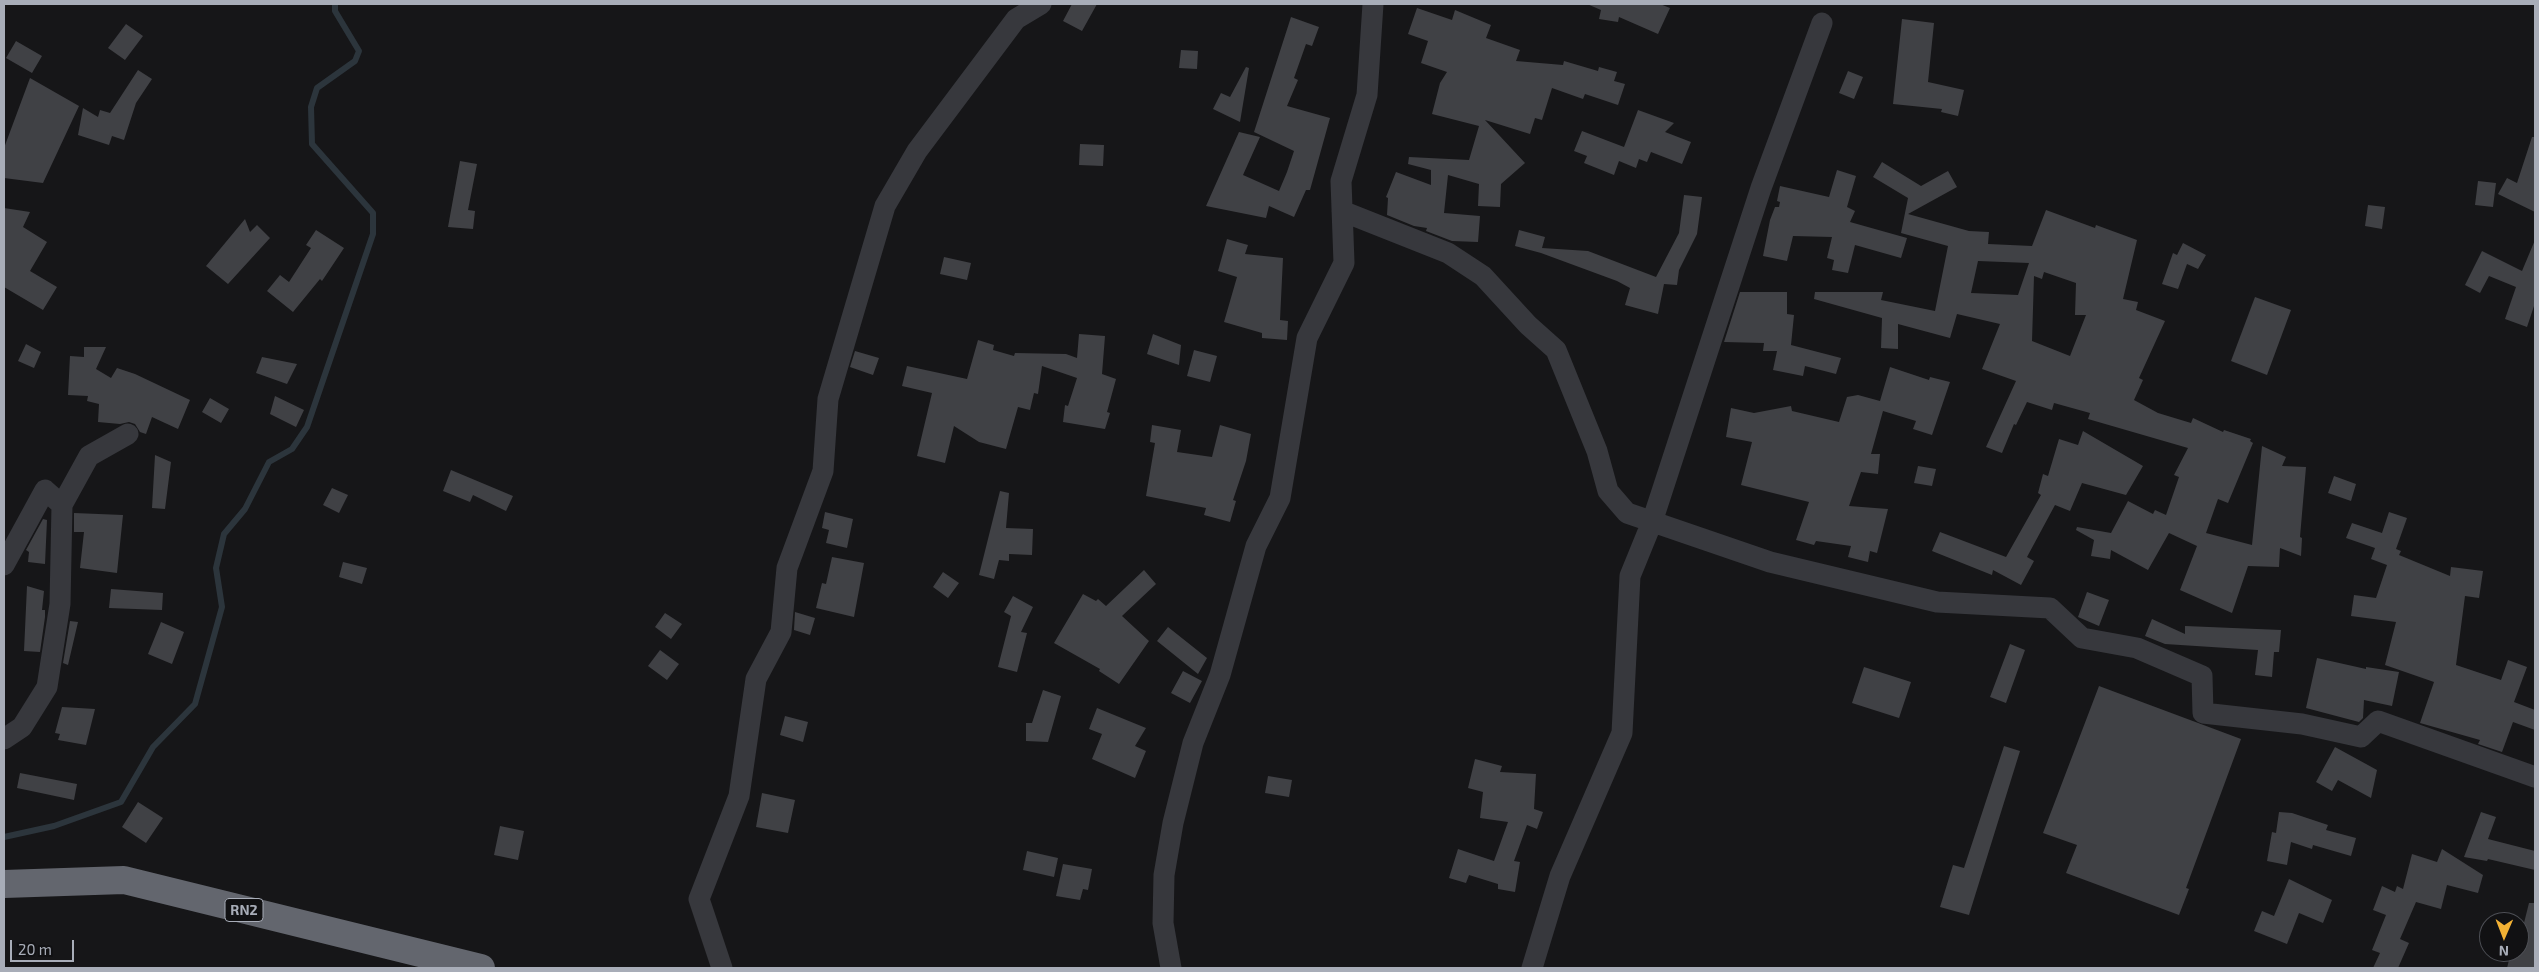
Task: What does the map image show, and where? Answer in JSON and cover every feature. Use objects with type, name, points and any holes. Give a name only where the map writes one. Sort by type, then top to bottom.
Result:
[{"type":"highway","name":"RN2","points":[[4,884],[124,880],[481,968]]},
{"type":"street","points":[[722,968],[699,899],[739,796],[756,679],[781,632],[788,568],[823,471],[828,399],[885,206],[918,150],[1016,19],[1041,4]]},
{"type":"street","points":[[1171,968],[1163,923],[1164,875],[1173,823],[1193,743],[1220,675],[1256,546],[1280,498],[1307,338],[1344,263],[1341,181],[1367,95],[1373,4]]},
{"type":"street","points":[[1532,968],[1560,876],[1622,733],[1630,576],[1652,522],[1761,188],[1822,23]]},
{"type":"street","points":[[1342,211],[1448,253],[1483,276],[1528,325],[1556,350],[1597,451],[1608,492],[1627,513],[1770,562],[1937,602],[2050,608],[2082,638],[2136,648],[2202,676],[2203,713],[2302,724],[2361,737],[2378,721],[2535,777]]},
{"type":"street","points":[[4,739],[22,727],[48,687],[60,604],[62,505],[89,456],[128,434]]},
{"type":"street","points":[[4,565],[44,490],[62,505]]},
{"type":"building","points":[[1072,4],[1097,4],[1082,31],[1063,21]]},
{"type":"building","points":[[1587,4],[1660,4],[1670,8],[1658,34],[1619,17],[1618,22],[1599,19],[1601,10]]},
{"type":"building","points":[[1417,8],[1452,20],[1455,10],[1491,25],[1486,38],[1520,50],[1516,61],[1563,65],[1564,61],[1598,71],[1599,67],[1617,72],[1614,81],[1625,84],[1618,105],[1585,94],[1583,99],[1552,88],[1542,120],[1535,118],[1530,134],[1485,120],[1525,163],[1501,184],[1500,207],[1478,206],[1479,184],[1448,175],[1444,213],[1480,216],[1478,242],[1452,241],[1426,231],[1427,228],[1414,226],[1387,215],[1388,198],[1386,197],[1396,172],[1431,185],[1431,170],[1408,164],[1409,157],[1469,160],[1479,126],[1432,114],[1440,83],[1447,72],[1421,63],[1428,41],[1408,34]]},
{"type":"building","points":[[1291,17],[1319,27],[1312,46],[1306,44],[1294,78],[1298,80],[1287,106],[1330,118],[1310,190],[1306,190],[1294,217],[1269,206],[1266,218],[1206,206],[1239,132],[1260,137],[1243,175],[1279,191],[1294,151],[1254,132]]},
{"type":"building","points":[[1902,19],[1934,23],[1928,82],[1964,90],[1958,116],[1941,112],[1942,109],[1893,104]]},
{"type":"building","points":[[126,24],[143,36],[125,60],[108,48]]},
{"type":"building","points":[[16,41],[42,56],[32,73],[6,58]]},
{"type":"building","points":[[1181,50],[1198,51],[1197,69],[1179,68]]},
{"type":"building","points":[[1246,67],[1249,68],[1240,122],[1213,109],[1221,93],[1230,97]]},
{"type":"building","points":[[138,70],[152,79],[136,103],[124,140],[112,136],[109,145],[78,135],[83,108],[98,117],[100,110],[110,113]]},
{"type":"building","points":[[1848,71],[1863,77],[1854,99],[1839,93]]},
{"type":"building","points":[[30,78],[79,106],[43,183],[4,178],[4,148]]},
{"type":"building","points":[[1638,110],[1674,123],[1665,132],[1691,142],[1682,164],[1651,152],[1647,162],[1639,159],[1636,168],[1619,161],[1614,175],[1584,163],[1587,156],[1574,151],[1582,131],[1624,147]]},
{"type":"building","points":[[2532,137],[2535,137],[2535,212],[2498,194],[2507,178],[2517,183]]},
{"type":"building","points":[[1080,144],[1104,145],[1103,166],[1079,165]]},
{"type":"building","points":[[460,161],[477,164],[468,210],[475,211],[473,229],[448,227]]},
{"type":"building","points":[[1882,162],[1921,186],[1948,171],[1957,187],[1908,214],[1969,231],[1989,232],[1988,244],[2032,246],[2046,210],[2095,228],[2096,225],[2137,240],[2123,299],[2138,302],[2136,310],[2165,321],[2139,378],[2143,380],[2134,400],[2158,413],[2191,423],[2193,418],[2223,432],[2224,430],[2251,439],[2250,441],[2253,443],[2228,503],[2218,499],[2206,533],[2252,545],[2262,446],[2286,457],[2282,466],[2306,467],[2300,537],[2302,538],[2301,556],[2280,548],[2279,567],[2248,566],[2232,613],[2180,590],[2197,546],[2169,533],[2148,570],[2111,550],[2110,559],[2091,556],[2094,540],[2076,530],[2077,527],[2111,533],[2128,501],[2153,514],[2155,510],[2166,515],[2179,477],[2174,475],[2188,448],[2088,419],[2090,413],[2054,403],[2052,410],[2027,402],[2016,425],[2014,424],[2002,453],[1986,447],[2016,381],[1982,369],[2000,324],[1957,314],[1950,338],[1898,324],[1898,349],[1881,348],[1882,318],[1814,299],[1815,292],[1883,292],[1881,300],[1935,311],[1948,246],[1901,233],[1908,198],[1873,177]],"holes":[[[1978,261],[2029,263],[2018,295],[1971,293]],[[2044,272],[2076,283],[2075,315],[2086,315],[2070,356],[2032,341],[2034,276],[2042,279]]]},
{"type":"building","points":[[1837,170],[1856,176],[1847,207],[1855,211],[1850,222],[1907,238],[1901,258],[1855,245],[1848,273],[1832,270],[1834,260],[1827,258],[1832,237],[1793,236],[1787,261],[1763,256],[1770,220],[1775,207],[1779,207],[1780,202],[1777,201],[1780,186],[1829,197]]},
{"type":"building","points":[[2478,181],[2496,183],[2493,207],[2475,205]]},
{"type":"building","points":[[1684,195],[1702,197],[1697,234],[1679,270],[1677,285],[1664,284],[1658,314],[1625,305],[1630,288],[1617,281],[1541,253],[1515,246],[1519,230],[1545,237],[1542,248],[1588,251],[1656,277],[1679,233]]},
{"type":"building","points":[[2368,205],[2385,207],[2382,229],[2365,226]]},
{"type":"building","points":[[4,208],[30,212],[23,227],[47,242],[30,271],[57,287],[43,310],[4,287]]},
{"type":"building","points":[[245,219],[250,232],[257,225],[270,238],[228,284],[206,266]]},
{"type":"building","points":[[316,230],[344,248],[322,281],[320,279],[293,312],[267,291],[280,275],[289,282],[311,248],[306,245]]},
{"type":"building","points":[[1227,239],[1248,245],[1245,254],[1283,258],[1280,320],[1288,321],[1287,340],[1262,338],[1262,333],[1224,322],[1237,277],[1218,271]]},
{"type":"building","points":[[2535,240],[2535,303],[2527,327],[2505,319],[2516,287],[2489,276],[2480,293],[2465,285],[2482,251],[2522,271]]},
{"type":"building","points":[[2183,243],[2206,255],[2198,269],[2187,264],[2178,289],[2162,284],[2173,253],[2177,255]]},
{"type":"building","points":[[944,257],[971,263],[967,280],[940,274]]},
{"type":"building","points":[[1740,292],[1787,292],[1787,314],[1794,315],[1791,345],[1841,358],[1836,374],[1805,366],[1803,376],[1773,370],[1777,351],[1763,351],[1764,343],[1724,342]]},
{"type":"building","points":[[2255,297],[2291,310],[2267,375],[2231,361]]},
{"type":"building","points":[[1079,334],[1105,336],[1102,374],[1116,379],[1107,412],[1110,413],[1105,429],[1063,422],[1065,405],[1068,406],[1077,378],[1042,366],[1038,394],[1034,393],[1030,410],[1018,407],[1006,449],[979,442],[954,426],[945,463],[917,456],[932,393],[902,386],[907,366],[967,379],[978,340],[994,345],[993,350],[1014,356],[1015,353],[1066,354],[1077,358]]},
{"type":"building","points":[[1153,334],[1181,345],[1179,365],[1147,354]]},
{"type":"building","points":[[26,344],[41,352],[34,368],[18,361]]},
{"type":"building","points":[[84,347],[106,347],[96,369],[111,378],[117,368],[135,374],[190,400],[178,429],[152,417],[146,434],[140,432],[135,424],[129,422],[120,424],[98,422],[99,404],[87,401],[88,396],[68,395],[70,356],[84,357]]},
{"type":"building","points":[[1194,350],[1217,356],[1210,382],[1187,376]]},
{"type":"building","points":[[855,351],[879,358],[873,375],[850,367]]},
{"type":"building","points":[[262,357],[297,364],[287,384],[256,373]]},
{"type":"building","points":[[1890,367],[1929,380],[1930,377],[1950,382],[1932,435],[1913,429],[1916,421],[1883,411],[1871,454],[1880,454],[1878,474],[1861,472],[1849,506],[1888,509],[1877,553],[1870,551],[1868,562],[1848,557],[1851,546],[1816,541],[1814,545],[1796,540],[1809,502],[1741,485],[1752,442],[1726,437],[1731,408],[1754,413],[1791,406],[1792,411],[1839,422],[1847,397],[1858,395],[1880,401]]},
{"type":"building","points":[[275,396],[304,410],[296,427],[270,414]]},
{"type":"building","points":[[210,398],[229,409],[221,423],[202,412]]},
{"type":"building","points":[[1152,425],[1181,430],[1177,452],[1212,457],[1220,425],[1251,434],[1246,461],[1233,500],[1236,501],[1230,522],[1204,515],[1206,508],[1146,496],[1155,443],[1150,442]]},
{"type":"building","points":[[2083,431],[2143,466],[2126,495],[2082,483],[2070,511],[2055,505],[2027,557],[2034,561],[2021,585],[1993,570],[1992,575],[1932,551],[1940,532],[2006,557],[2041,495],[2038,493],[2043,474],[2048,476],[2059,439],[2078,445]]},
{"type":"building","points":[[155,455],[171,462],[165,509],[152,508]]},
{"type":"building","points":[[1918,466],[1936,469],[1932,486],[1914,483]]},
{"type":"building","points":[[451,470],[513,496],[506,511],[473,495],[470,502],[443,491]]},
{"type":"building","points":[[2334,476],[2356,484],[2351,501],[2328,493]]},
{"type":"building","points":[[332,488],[348,495],[339,513],[323,505]]},
{"type":"building","points":[[1000,491],[1009,493],[1006,528],[1033,529],[1032,555],[1009,554],[1009,561],[999,560],[994,579],[979,575]]},
{"type":"building","points":[[825,512],[853,519],[847,548],[826,543],[829,530],[822,528]]},
{"type":"building","points":[[2389,512],[2407,518],[2396,549],[2401,551],[2399,555],[2450,576],[2451,567],[2483,571],[2479,598],[2465,596],[2456,665],[2501,680],[2508,660],[2527,667],[2514,702],[2535,710],[2535,730],[2513,722],[2502,752],[2478,744],[2480,740],[2420,723],[2434,682],[2385,665],[2396,622],[2351,616],[2354,595],[2376,598],[2387,565],[2371,559],[2375,548],[2346,538],[2352,523],[2382,533]]},
{"type":"building","points":[[74,513],[123,515],[117,573],[80,568],[84,532],[74,532]]},
{"type":"building","points":[[43,519],[47,520],[45,564],[28,562],[29,552],[26,550]]},
{"type":"building","points":[[832,557],[864,563],[854,617],[816,608],[822,583],[826,584]]},
{"type":"building","points":[[343,562],[367,568],[362,584],[339,577]]},
{"type":"building","points":[[1144,570],[1156,584],[1122,616],[1149,641],[1119,684],[1099,671],[1100,669],[1054,643],[1083,594],[1096,601],[1098,599],[1106,606]]},
{"type":"building","points":[[943,572],[959,583],[948,598],[933,587]]},
{"type":"building","points":[[27,586],[44,591],[42,610],[45,610],[45,617],[40,652],[24,651]]},
{"type":"building","points":[[111,589],[163,593],[162,610],[109,608]]},
{"type":"building","points":[[2087,592],[2109,600],[2099,626],[2078,617]]},
{"type":"building","points":[[1013,596],[1033,607],[1021,632],[1027,633],[1017,672],[998,667],[1011,616],[1004,612]]},
{"type":"building","points":[[795,612],[815,618],[810,635],[794,630]]},
{"type":"building","points":[[665,613],[682,624],[671,639],[655,627]]},
{"type":"building","points":[[2152,619],[2185,634],[2185,626],[2281,630],[2279,652],[2274,652],[2272,677],[2255,675],[2258,650],[2165,644],[2145,636]]},
{"type":"building","points":[[70,621],[78,622],[68,665],[63,663]]},
{"type":"building","points":[[161,622],[184,632],[172,664],[148,654]]},
{"type":"building","points":[[1168,627],[1207,658],[1198,674],[1157,641]]},
{"type":"building","points":[[2010,644],[2025,650],[2006,703],[1990,697]]},
{"type":"building","points":[[660,650],[679,664],[667,680],[648,666]]},
{"type":"building","points":[[2317,658],[2366,669],[2366,667],[2399,672],[2392,706],[2364,700],[2363,718],[2359,722],[2306,708]]},
{"type":"building","points":[[1864,667],[1911,682],[1899,718],[1852,703]]},
{"type":"building","points":[[1183,671],[1202,681],[1190,703],[1171,693]]},
{"type":"building","points":[[2099,686],[2241,739],[2186,888],[2189,889],[2179,915],[2066,873],[2077,845],[2043,833]]},
{"type":"building","points":[[1043,690],[1061,696],[1048,742],[1026,741],[1026,723],[1032,723]]},
{"type":"building","points":[[62,707],[95,709],[86,745],[58,740],[60,734],[55,733]]},
{"type":"building","points":[[1097,708],[1146,728],[1135,746],[1146,751],[1135,778],[1092,759],[1102,734],[1089,729]]},
{"type":"building","points":[[785,716],[808,722],[803,742],[780,735]]},
{"type":"building","points":[[2004,746],[2020,751],[1969,915],[1940,907],[1953,865],[1964,868]]},
{"type":"building","points":[[2335,747],[2377,770],[2371,798],[2338,780],[2332,791],[2316,782]]},
{"type":"building","points":[[1475,759],[1502,766],[1500,772],[1536,774],[1534,809],[1543,812],[1537,829],[1527,825],[1514,861],[1520,862],[1515,892],[1498,889],[1498,884],[1469,875],[1466,883],[1449,878],[1458,849],[1494,861],[1508,822],[1480,818],[1483,792],[1468,788]]},
{"type":"building","points":[[20,773],[77,784],[74,800],[17,788]]},
{"type":"building","points":[[1268,776],[1292,780],[1289,797],[1265,793]]},
{"type":"building","points":[[762,793],[795,800],[788,833],[756,827]]},
{"type":"building","points":[[138,802],[163,818],[146,843],[122,827]]},
{"type":"building","points":[[2279,812],[2292,813],[2328,825],[2326,830],[2356,838],[2351,856],[2313,845],[2312,849],[2291,842],[2287,865],[2267,861],[2272,832],[2276,833]]},
{"type":"building","points":[[2481,812],[2496,817],[2488,839],[2535,851],[2535,870],[2488,859],[2487,861],[2464,857]]},
{"type":"building","points":[[500,826],[524,831],[518,860],[494,855]]},
{"type":"building","points":[[2442,849],[2483,875],[2478,893],[2447,885],[2441,909],[2416,902],[2400,939],[2409,943],[2398,968],[2373,968],[2380,953],[2372,950],[2386,915],[2373,910],[2382,886],[2395,892],[2397,886],[2403,889],[2412,854],[2437,862]]},
{"type":"building","points":[[1027,851],[1058,858],[1054,877],[1023,870]]},
{"type":"building","points":[[1063,864],[1092,869],[1088,890],[1083,889],[1080,900],[1056,896]]},
{"type":"building","points":[[2289,879],[2332,900],[2323,923],[2299,913],[2287,944],[2254,931],[2262,911],[2274,916]]},
{"type":"building","points":[[2529,903],[2535,903],[2535,968],[2507,968],[2508,962],[2529,962],[2529,912],[2527,912]]},
{"type":"waterway","points":[[4,837],[54,826],[121,802],[153,747],[195,704],[222,607],[216,568],[224,534],[245,509],[269,462],[292,449],[307,427],[373,234],[373,213],[312,144],[311,107],[317,88],[355,61],[359,51],[335,11],[335,4]]}]
